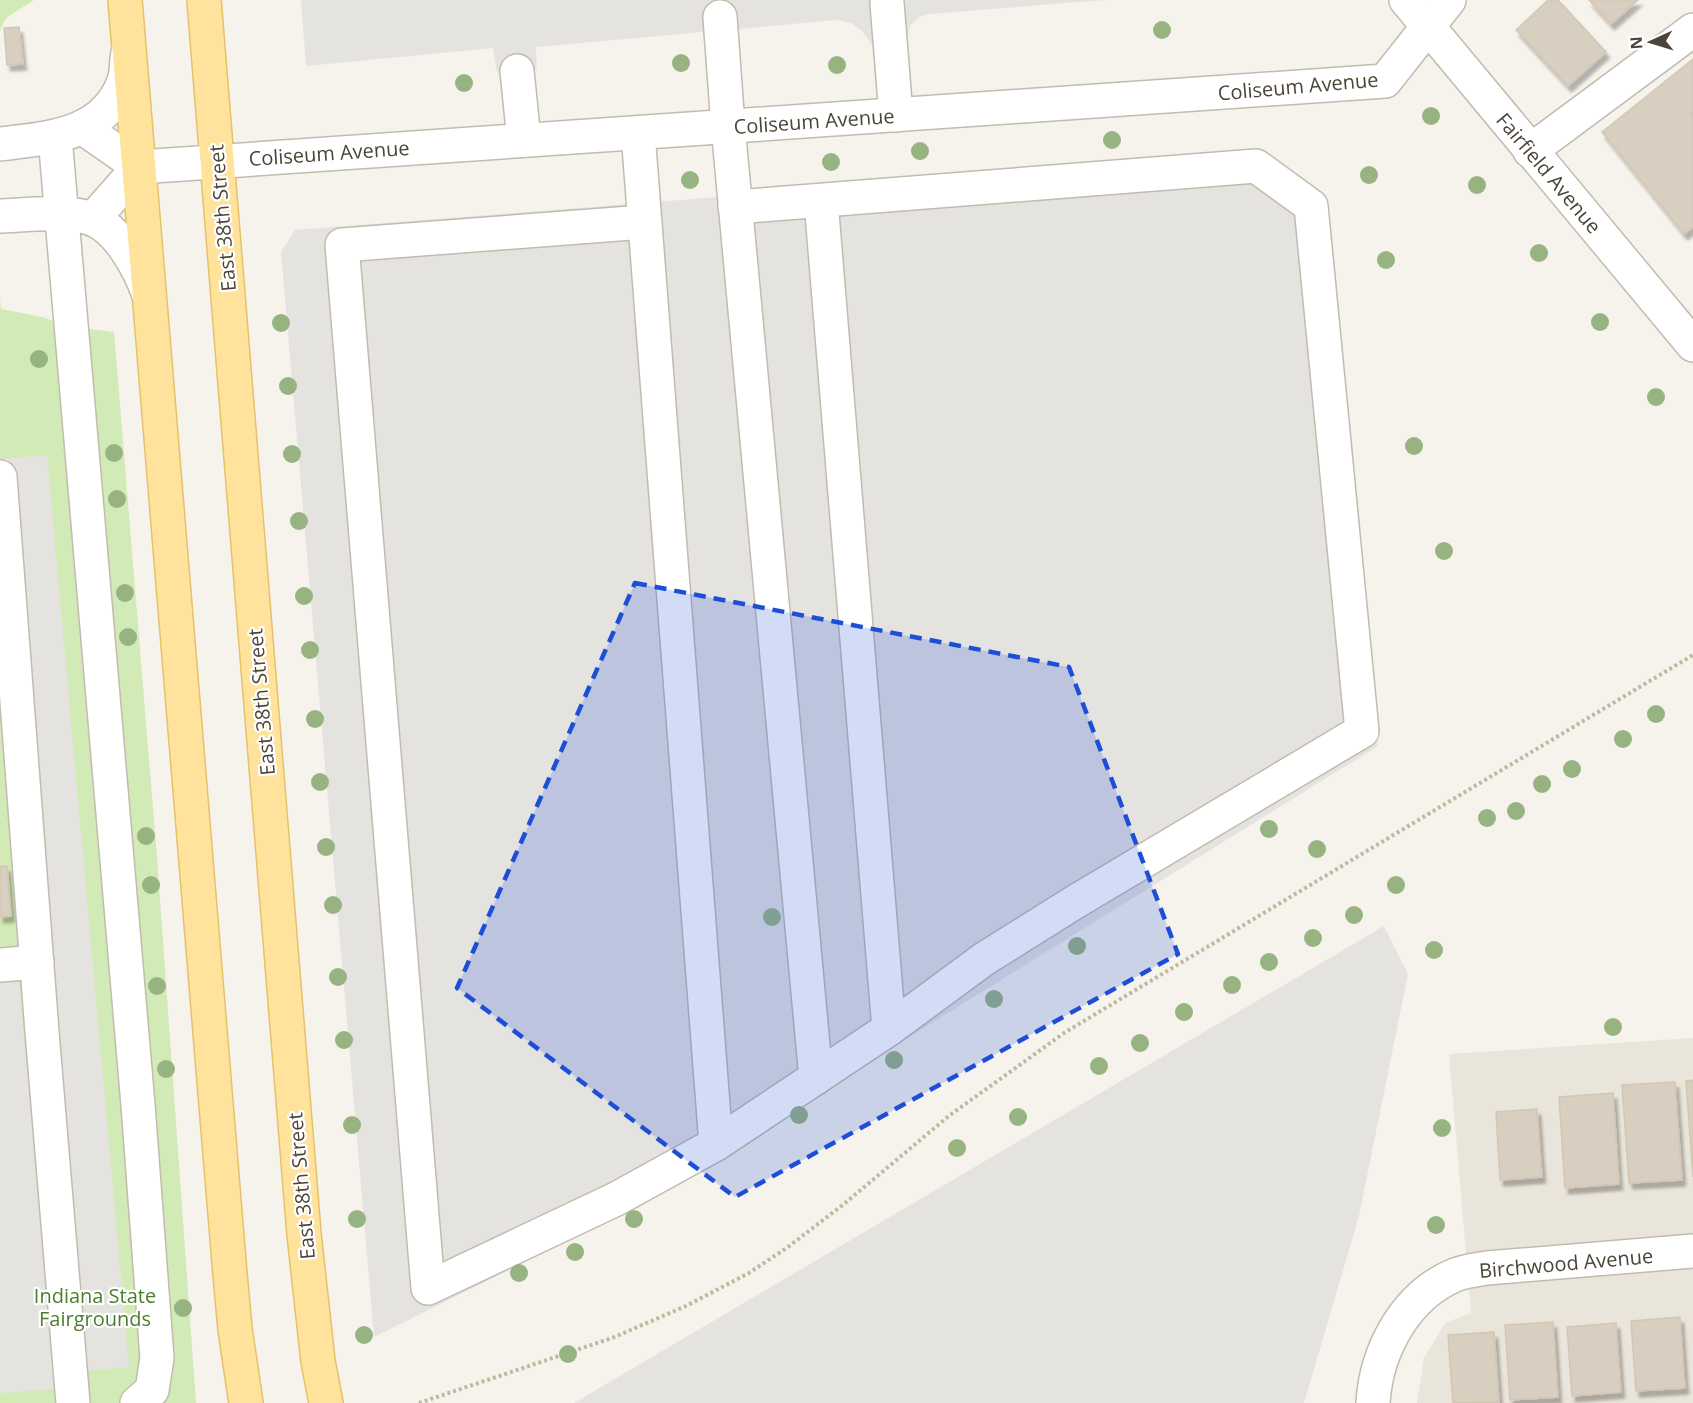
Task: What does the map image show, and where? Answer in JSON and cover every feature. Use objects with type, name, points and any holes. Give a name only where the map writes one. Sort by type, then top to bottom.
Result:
[{"type":"main road","points":[[125,0],[234,1329],[246,1403]]},
{"type":"main road","name":"East 38th Street","points":[[204,0],[304,1234],[318,1361],[326,1403]]},
{"type":"street","name":"Fairfield Avenue","points":[[1406,0],[1530,151],[1688,327]]},
{"type":"street","name":"Coliseum Avenue","points":[[139,167],[1385,81],[1449,0]]},
{"type":"street","points":[[887,3],[896,115]]},
{"type":"street","points":[[720,17],[735,207],[816,1078]]},
{"type":"street","points":[[1530,151],[1693,30]]},
{"type":"street","points":[[0,144],[69,133],[102,113],[117,95],[124,80],[129,46]]},
{"type":"street","points":[[518,71],[524,140]]},
{"type":"street","points":[[69,133],[139,167],[77,216]]},
{"type":"street","points":[[69,133],[77,216],[157,1358],[152,1390],[137,1403]]},
{"type":"street","points":[[638,133],[716,1144]]},
{"type":"street","points":[[644,222],[342,245],[428,1288],[616,1199],[716,1144],[889,1029],[984,959],[1054,914],[1362,731],[1311,206],[1256,166],[735,207]]},
{"type":"street","points":[[821,201],[889,1029]]},
{"type":"street","points":[[0,216],[77,216],[108,229],[122,244],[143,278],[150,298]]},
{"type":"street","points":[[0,477],[73,1403]]},
{"type":"street","points":[[0,965],[37,962]]},
{"type":"street","name":"Birchwood Avenue","points":[[1373,1403],[1379,1366],[1398,1325],[1417,1301],[1431,1289],[1455,1275],[1487,1268],[1693,1251]]},
{"type":"path","points":[[419,1403],[612,1338],[686,1306],[749,1273],[788,1247],[844,1204],[950,1115],[1064,1033],[1693,655]]},
{"type":"highlighted area","points":[[635,583],[1069,667],[1178,954],[735,1197],[457,988]]},
{"type":"shaded area","points":[[301,0],[1105,0],[928,14],[919,17],[910,26],[907,53],[875,56],[871,43],[862,31],[851,23],[836,20],[739,29],[741,70],[707,73],[703,32],[536,47],[537,70],[497,73],[493,48],[306,66]]},
{"type":"shaded area","points":[[1257,155],[1318,195],[1378,746],[634,1208],[374,1337],[281,252],[295,230]]},
{"type":"shaded area","points":[[47,455],[129,1367],[87,1371],[0,473],[0,459]]},
{"type":"shaded area","points":[[1384,926],[1408,974],[1359,1216],[1304,1403],[574,1403]]},
{"type":"shaded area","points":[[18,974],[57,1389],[0,1393],[0,975]]},
{"type":"shaded area","points":[[1693,1038],[1693,1403],[1417,1403],[1424,1358],[1445,1323],[1471,1313],[1449,1054]]},
{"type":"green space","points":[[0,0],[34,0],[6,18],[0,30]]},
{"type":"green space","name":"Indiana State Fairgrounds","points":[[0,296],[1,309],[42,317],[71,327],[114,332],[157,857],[196,1403],[0,1403]]},
{"type":"building","points":[[1548,0],[1558,0],[1606,52],[1568,86],[1516,30]]},
{"type":"building","points":[[1589,0],[1638,0],[1611,24]]},
{"type":"building","points":[[19,27],[23,64],[7,65],[4,28]]},
{"type":"building","points":[[1693,59],[1693,112],[1691,113],[1693,116],[1693,227],[1684,234],[1602,132]]},
{"type":"building","points":[[0,866],[7,866],[11,916],[0,917]]},
{"type":"building","points":[[1693,1080],[1693,1177],[1686,1081]]},
{"type":"building","points":[[1675,1082],[1682,1180],[1629,1183],[1622,1085]]},
{"type":"building","points":[[1613,1093],[1619,1184],[1565,1188],[1559,1097]]},
{"type":"building","points":[[1537,1109],[1542,1177],[1500,1180],[1496,1112]]},
{"type":"building","points":[[1680,1317],[1685,1388],[1636,1391],[1631,1321]]},
{"type":"building","points":[[1553,1322],[1558,1397],[1510,1400],[1505,1325]]},
{"type":"building","points":[[1616,1323],[1621,1392],[1572,1396],[1567,1327]]},
{"type":"building","points":[[1494,1332],[1499,1402],[1453,1403],[1448,1335]]}]
